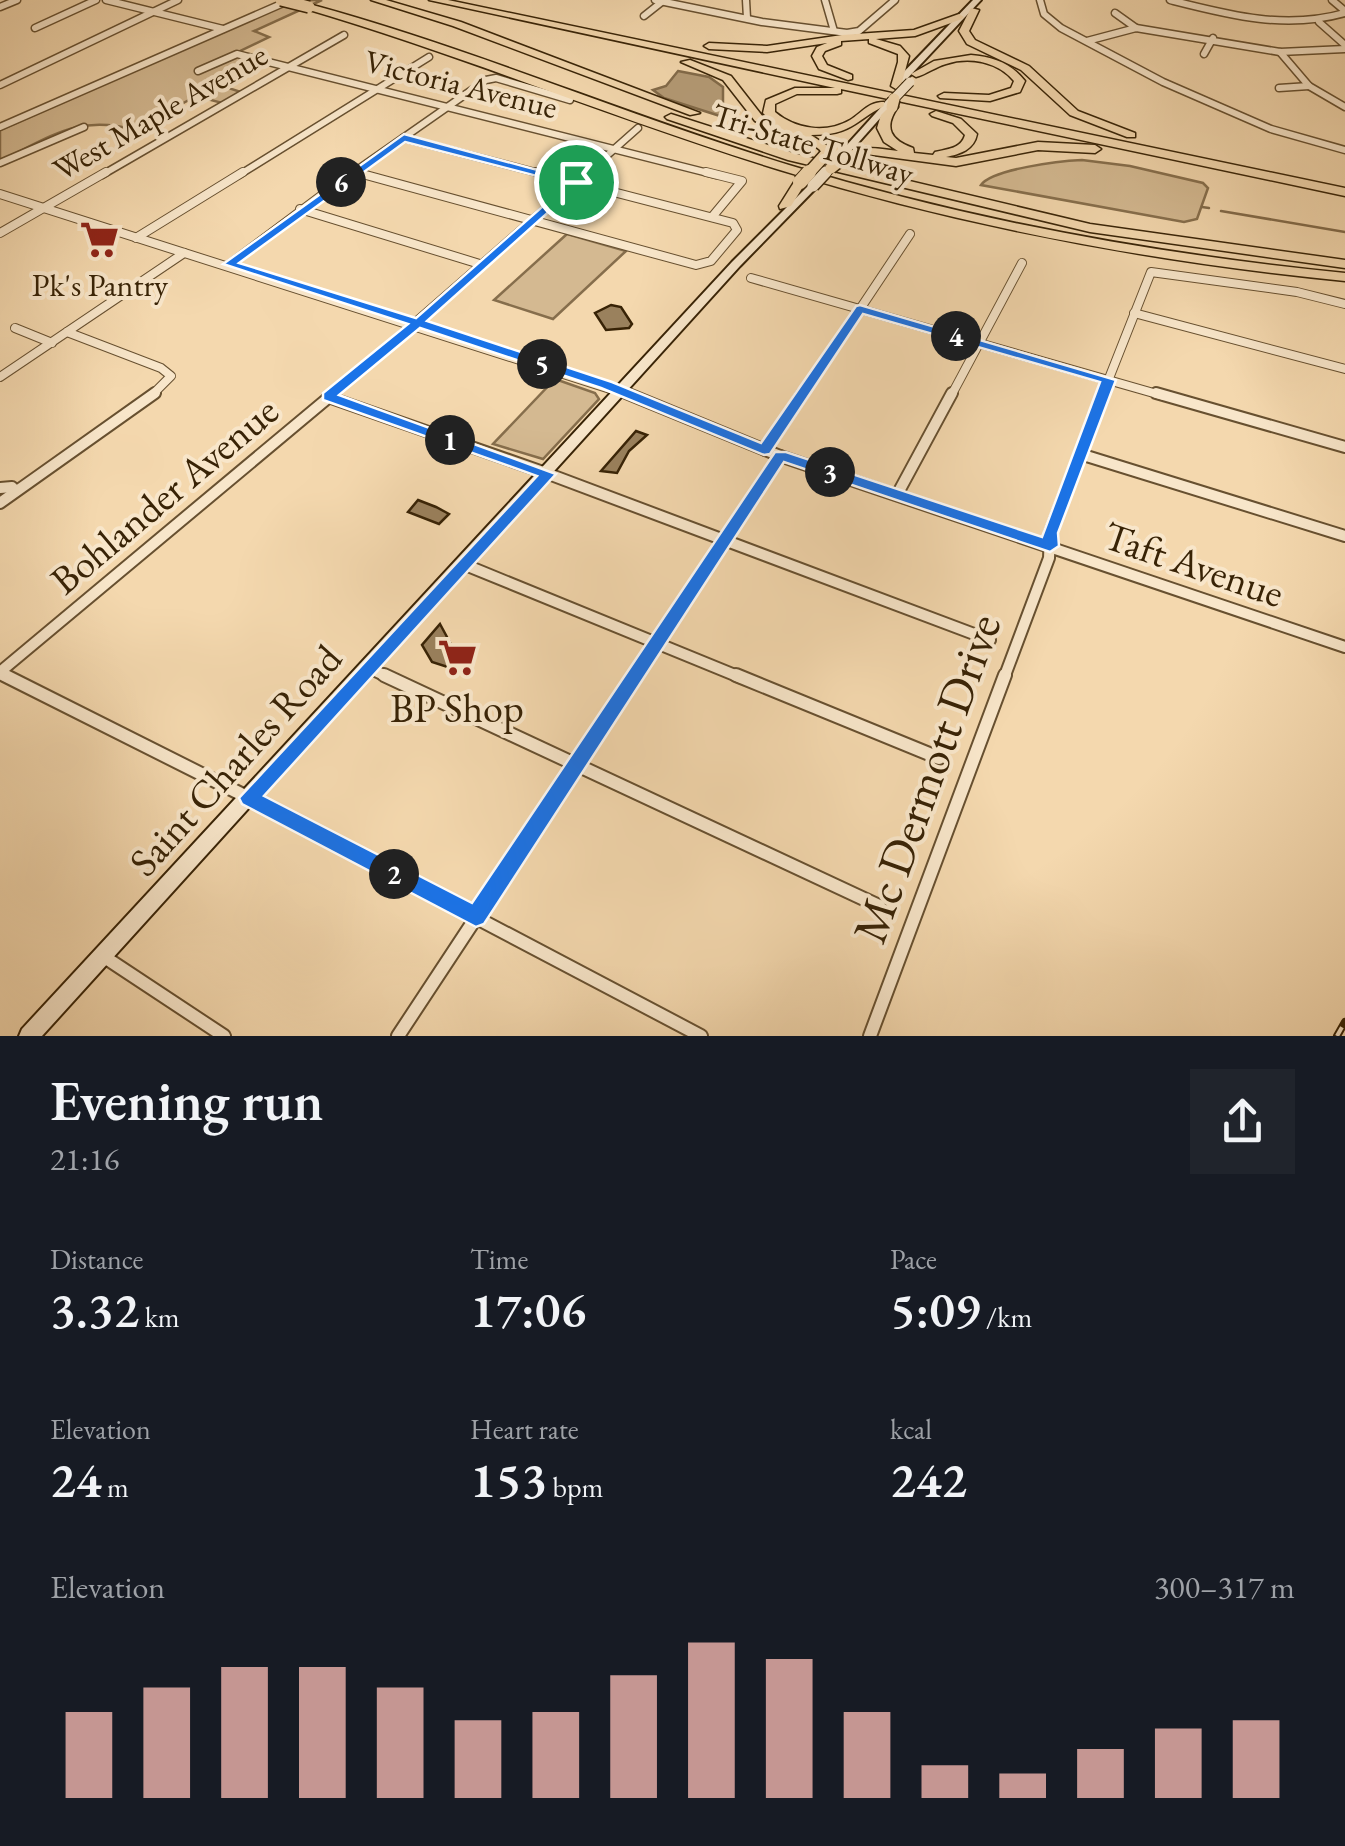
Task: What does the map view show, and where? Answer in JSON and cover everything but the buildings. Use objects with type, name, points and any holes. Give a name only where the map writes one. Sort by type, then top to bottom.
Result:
[{"type":"highway","name":"Tri-State Tollway","points":[[281,0],[312,3],[459,44],[760,147],[858,174],[1090,228],[1345,264]]},
{"type":"highway","points":[[376,0],[457,24],[858,174]]},
{"type":"highway","points":[[434,0],[1345,192]]},
{"type":"highway","points":[[490,0],[1247,165]]},
{"type":"highway","name":"Tri-State Tollway","points":[[312,3],[766,162],[942,212],[1130,251],[1345,278]]},
{"type":"highway","points":[[978,3],[964,31],[967,37],[1025,68],[1074,113],[1136,137],[1345,192]]},
{"type":"highway","points":[[505,14],[717,72],[735,84],[759,120],[818,141],[833,160]]},
{"type":"highway","points":[[655,37],[741,49],[767,48],[915,33],[959,17]]},
{"type":"highway","points":[[862,82],[823,66],[817,56],[822,49],[852,40],[889,46],[902,54],[906,62],[882,130],[902,149],[940,155],[960,150],[970,140],[966,128],[957,121],[916,108]]},
{"type":"highway","points":[[618,44],[1232,175]]},
{"type":"highway","points":[[840,92],[788,92],[770,102],[769,113],[793,128],[826,131],[848,125],[942,62],[976,59],[1008,68],[1020,81],[1016,90],[996,98],[924,95]]},
{"type":"highway","points":[[784,206],[833,160],[866,150],[956,162],[1038,146],[1065,146],[1345,192]]},
{"type":"main road","points":[[897,91],[959,17],[978,3]]},
{"type":"main road","points":[[833,160],[978,3]]},
{"type":"main road","name":"Saint Charles Road","points":[[29,1036],[548,474],[806,184]]},
{"type":"main road","name":"Saint Charles Road","points":[[736,264],[784,206]]},
{"type":"street","points":[[0,7],[17,0]]},
{"type":"street","points":[[35,28],[96,0]]},
{"type":"street","points":[[106,0],[224,29]]},
{"type":"street","points":[[0,86],[178,0]]},
{"type":"street","points":[[0,127],[290,0]]},
{"type":"street","points":[[746,0],[747,18]]},
{"type":"street","points":[[825,0],[834,30]]},
{"type":"street","points":[[644,16],[660,1],[747,18],[860,31],[895,0]]},
{"type":"street","points":[[1040,0],[1049,19],[1088,42],[1256,124],[1345,150]]},
{"type":"street","points":[[1170,0],[1253,19],[1319,22],[1345,12],[1332,0]]},
{"type":"street","points":[[1116,13],[1136,28]]},
{"type":"street","points":[[1319,22],[1345,47]]},
{"type":"street","points":[[1088,42],[1136,28],[1280,52],[1345,47]]},
{"type":"street","name":"West Maple Avenue","points":[[0,233],[344,35]]},
{"type":"street","points":[[1204,54],[1213,38]]},
{"type":"street","points":[[1280,52],[1308,86],[1345,106]]},
{"type":"street","name":"Victoria Avenue","points":[[198,71],[237,54],[742,180],[712,217]]},
{"type":"street","points":[[136,238],[429,57]]},
{"type":"street","points":[[230,264],[300,209],[491,78],[570,100]]},
{"type":"street","points":[[1279,88],[1308,86]]},
{"type":"street","points":[[0,163],[84,127]]},
{"type":"street","name":"Bohlander Avenue","points":[[0,672],[418,323],[638,128]]},
{"type":"street","points":[[355,172],[704,265],[737,226],[404,138]]},
{"type":"street","name":"Taft Avenue","points":[[0,194],[184,254],[230,264],[418,323],[623,391],[780,456],[1345,647]]},
{"type":"street","points":[[300,209],[483,265]]},
{"type":"street","points":[[764,450],[910,234]]},
{"type":"street","points":[[0,377],[184,254]]},
{"type":"street","points":[[898,494],[1022,263]]},
{"type":"street","name":"Mc Dermott Drive","points":[[870,1036],[1050,546],[1050,533],[1151,272],[1297,292],[1345,304]]},
{"type":"street","points":[[751,278],[1345,447]]},
{"type":"street","points":[[1134,313],[1345,369]]},
{"type":"street","points":[[15,328],[52,343]]},
{"type":"street","points":[[0,503],[165,386],[171,376],[162,368],[67,332]]},
{"type":"street","points":[[328,396],[990,640]]},
{"type":"street","points":[[1080,454],[1345,536]]},
{"type":"street","points":[[398,1036],[780,456]]},
{"type":"street","points":[[0,488],[8,486],[16,491]]},
{"type":"street","points":[[463,564],[939,758]]},
{"type":"street","points":[[367,667],[879,906]]},
{"type":"street","points":[[0,672],[701,1036]]},
{"type":"street","points":[[103,956],[224,1036]]},
{"type":"shaded area","points":[[294,0],[322,0],[254,31],[269,37],[234,54],[258,61],[216,84],[241,92],[222,103],[196,96],[135,130],[97,125],[65,130],[0,161],[0,130]]},
{"type":"shaded area","points":[[678,71],[709,77],[723,87],[723,117],[664,98],[653,90],[666,86]]},
{"type":"shaded area","points":[[1082,160],[1130,166],[1203,183],[1208,188],[1197,219],[1184,222],[981,185],[1012,170]]},
{"type":"shaded area","points":[[567,234],[626,251],[553,319],[494,300]]},
{"type":"shaded area","points":[[555,379],[595,393],[599,399],[543,459],[493,444]]},
{"type":"waterway","points":[[1202,207],[1209,208]]},
{"type":"waterway","points":[[1221,211],[1345,232]]},
{"type":"railway","points":[[1337,1036],[1345,1022]]},
{"type":"place","name":"Pk's Pantry","points":[[100,240]]},
{"type":"place","name":"BP Shop","points":[[457,658]]},
{"type":"route","points":[[576,182],[404,138],[300,209],[230,264],[418,323],[606,385],[764,450],[860,309],[1108,380],[1050,533],[1050,546],[780,456],[476,917],[249,798],[548,474],[328,396],[418,323],[576,182]]}]
